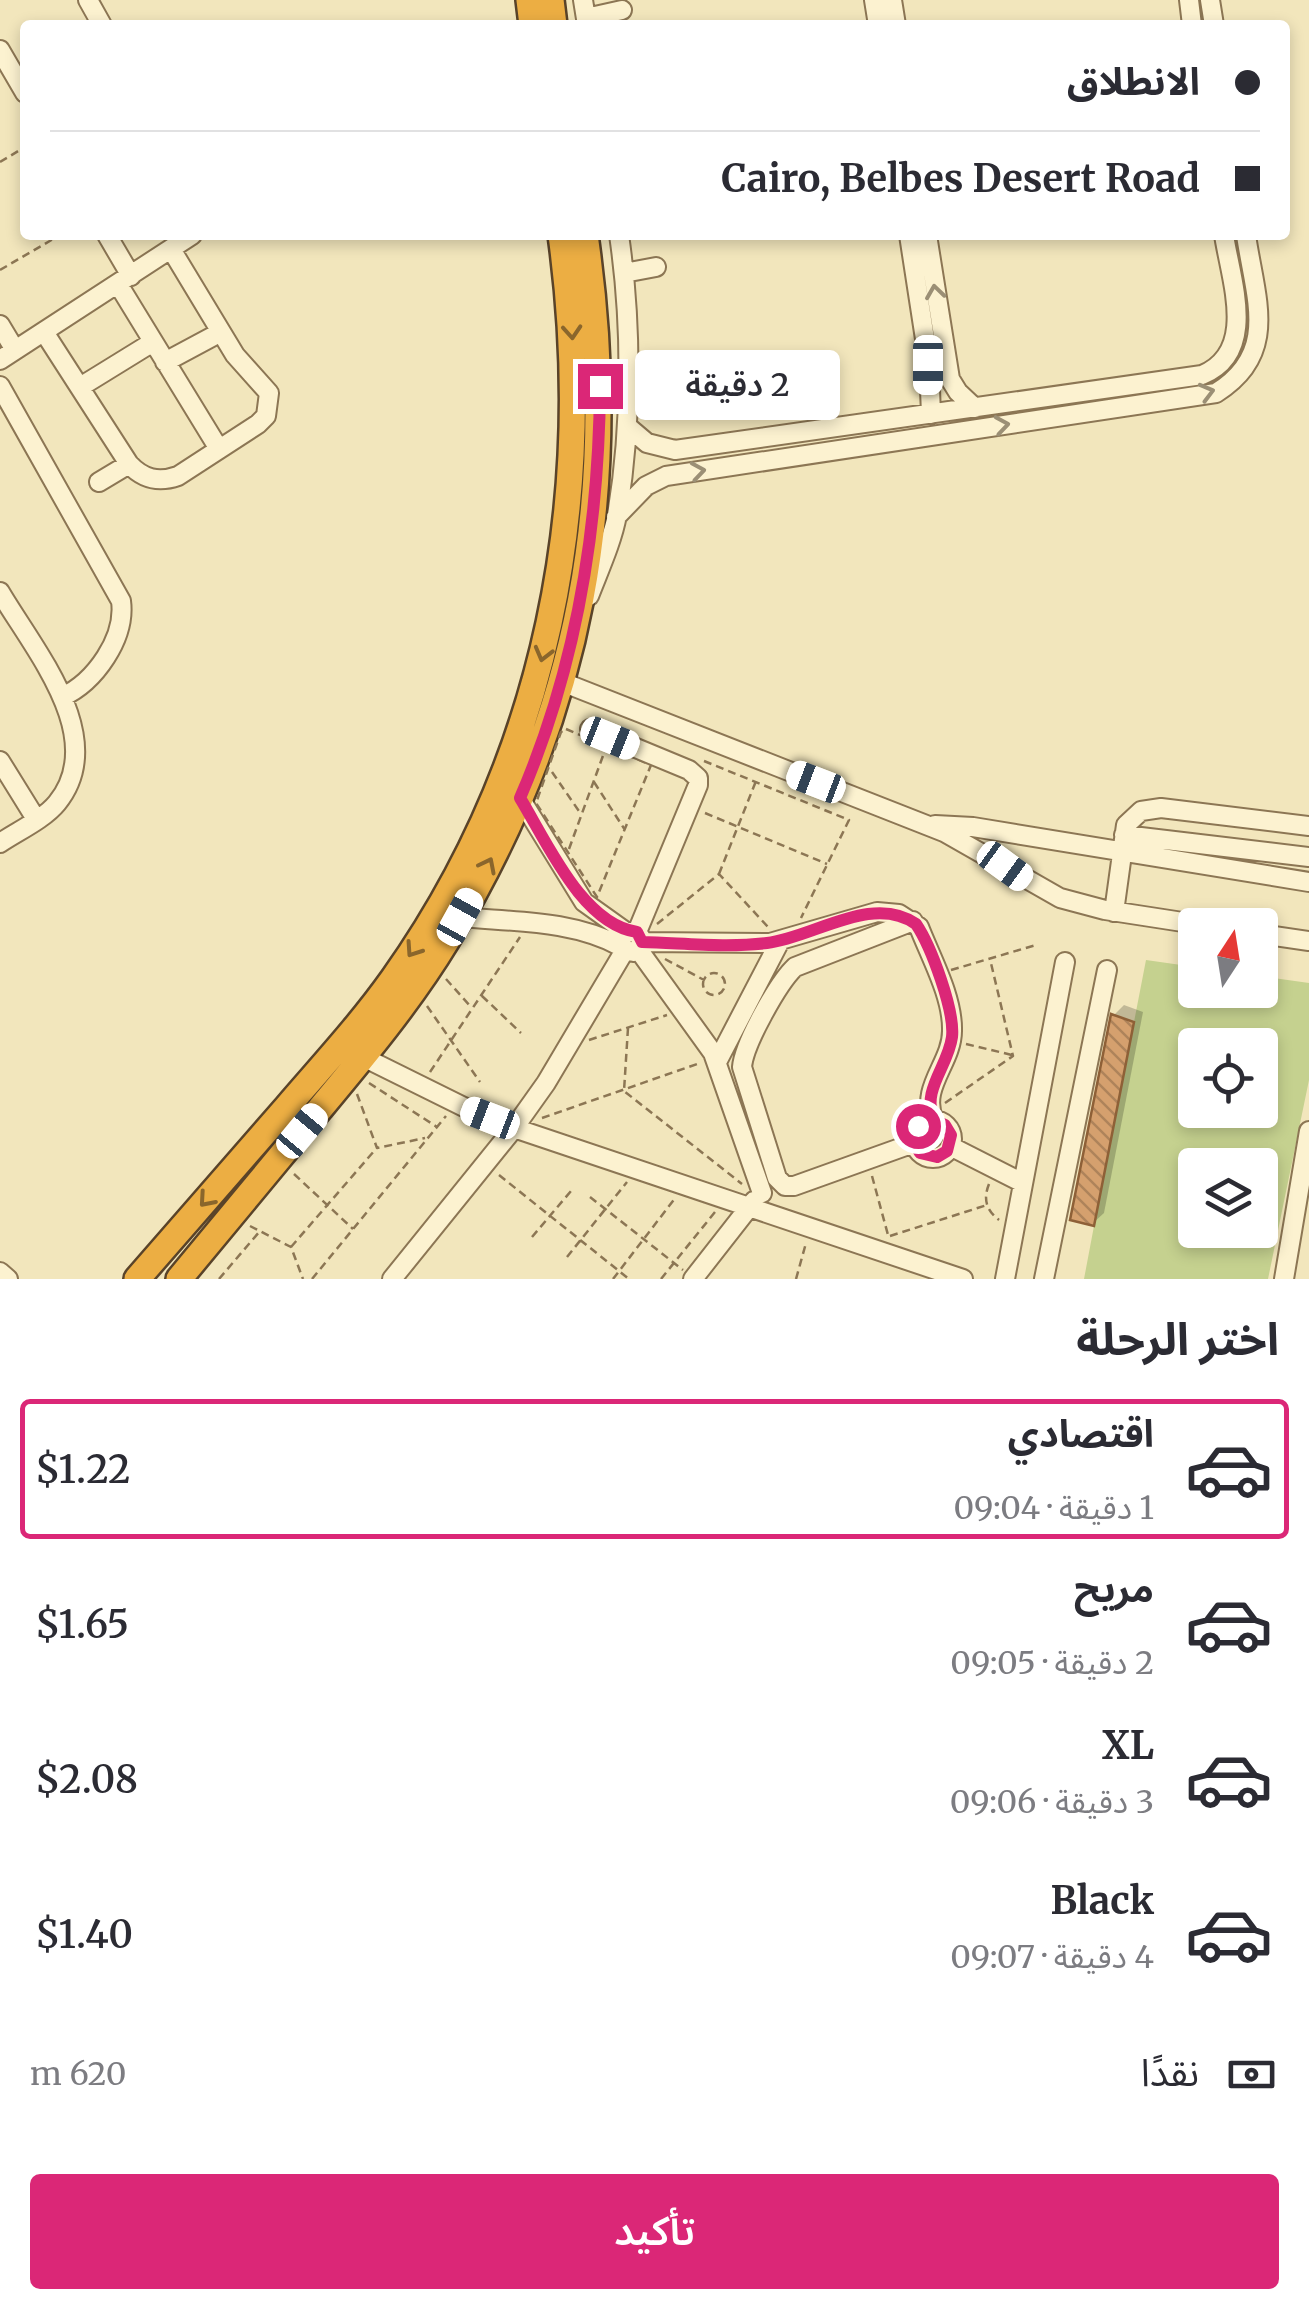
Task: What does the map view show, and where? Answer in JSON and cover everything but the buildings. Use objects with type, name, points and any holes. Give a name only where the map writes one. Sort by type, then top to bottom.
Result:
[{"type":"highway","points":[[137,1279],[392,982],[456,878],[509,762],[546,642],[568,516],[574,390],[572,326],[562,240]]},
{"type":"highway","points":[[179,1279],[360,1068],[460,917],[520,798],[562,682],[595,516],[600,451],[596,320],[586,240]]},
{"type":"street","points":[[585,14],[622,10]]},
{"type":"street","points":[[0,50],[14,86]]},
{"type":"street","points":[[109,240],[152,342],[219,449]]},
{"type":"street","points":[[0,325],[8,355],[185,240]]},
{"type":"street","points":[[572,644],[616,517],[627,426],[624,274],[619,240]]},
{"type":"street","points":[[910,240],[931,414]]},
{"type":"street","points":[[928,240],[946,362],[953,384],[975,408]]},
{"type":"street","points":[[627,426],[657,447],[676,450],[1202,374],[1216,369],[1228,356],[1238,325],[1225,240]]},
{"type":"street","points":[[616,517],[656,480],[666,476],[1216,393],[1236,380],[1249,364],[1259,326],[1247,240]]},
{"type":"street","points":[[44,332],[129,464],[146,478],[167,480],[258,424],[270,405],[269,393],[236,354],[171,250]]},
{"type":"street","points":[[624,274],[656,267]]},
{"type":"street","points":[[166,362],[221,332]]},
{"type":"street","points":[[80,387],[152,342]]},
{"type":"street","points":[[928,388],[942,394],[953,384]]},
{"type":"street","points":[[1134,384],[1134,398],[1140,404]]},
{"type":"street","points":[[0,386],[121,601],[120,628],[98,668],[88,681],[62,697]]},
{"type":"street","points":[[1106,388],[1114,396],[1111,409]]},
{"type":"street","points":[[656,480],[651,464],[657,447]]},
{"type":"street","points":[[99,482],[129,464]]},
{"type":"street","points":[[0,592],[62,697],[75,732],[75,766],[68,787],[55,806],[0,844]]},
{"type":"street","points":[[562,682],[925,825],[982,852],[1043,890],[1078,904],[1178,921]]},
{"type":"street","points":[[392,1279],[514,1128],[634,942],[690,806],[698,782],[689,770],[608,741],[590,729]]},
{"type":"street","points":[[0,761],[36,818]]},
{"type":"street","points":[[520,798],[565,859],[584,902],[634,942],[716,1060],[756,1199]]},
{"type":"street","points":[[1114,912],[1126,825],[1135,814],[1154,807],[1309,826]]},
{"type":"street","points":[[925,825],[1309,857]]},
{"type":"street","points":[[1123,844],[1309,882]]},
{"type":"street","points":[[572,928],[584,902]]},
{"type":"street","points":[[460,917],[572,928],[634,942],[749,945],[785,939],[877,912],[899,914],[919,926],[951,1015],[952,1041],[930,1094],[932,1116],[949,1129],[950,1146],[942,1155],[931,1158],[920,1153],[914,1143],[918,1126],[932,1116]]},
{"type":"street","points":[[913,921],[795,967],[785,978],[746,1050],[743,1072],[781,1184],[794,1186],[914,1143]]},
{"type":"street","points":[[1278,937],[1309,941]]},
{"type":"street","points":[[716,1060],[785,939]]},
{"type":"street","points":[[1005,1279],[1065,962]]},
{"type":"street","points":[[1044,1279],[1107,970]]},
{"type":"street","points":[[360,1068],[421,1086],[514,1128],[726,1199],[756,1199],[810,1228],[963,1279]]},
{"type":"street","points":[[1284,1279],[1309,1131]]},
{"type":"street","points":[[950,1146],[1023,1184]]},
{"type":"street","points":[[693,1278],[776,1174]]},
{"type":"street","points":[[0,1272],[8,1279]]},
{"type":"path","points":[[0,270],[51,240]]},
{"type":"path","points":[[566,729],[608,741],[651,766],[598,897],[565,859],[536,803],[561,732],[566,729]]},
{"type":"path","points":[[565,859],[608,741]]},
{"type":"path","points":[[689,770],[708,761],[847,817],[849,825],[785,939],[719,874]]},
{"type":"path","points":[[548,767],[582,814]]},
{"type":"path","points":[[704,980],[634,942],[719,874],[756,780]]},
{"type":"path","points":[[594,781],[626,832]]},
{"type":"path","points":[[690,806],[828,864]]},
{"type":"path","points":[[421,1086],[529,923]]},
{"type":"path","points":[[937,974],[1036,945]]},
{"type":"path","points":[[990,958],[1013,1056]]},
{"type":"path","points":[[432,963],[472,1008]]},
{"type":"path","points":[[710,974],[718,974],[724,980],[723,989],[717,994],[709,993],[704,980],[710,974]]},
{"type":"path","points":[[415,988],[480,1082]]},
{"type":"path","points":[[481,995],[520,1033]]},
{"type":"path","points":[[567,1047],[683,1010]]},
{"type":"path","points":[[624,1091],[628,1028]]},
{"type":"path","points":[[952,1041],[1013,1056]]},
{"type":"path","points":[[932,1116],[1013,1056]]},
{"type":"path","points":[[514,1128],[716,1060]]},
{"type":"path","points":[[360,1068],[364,1080],[437,1127]]},
{"type":"path","points":[[360,1068],[376,1148]]},
{"type":"path","points":[[624,1091],[756,1199]]},
{"type":"path","points":[[312,1279],[447,1115],[447,1109]]},
{"type":"path","points":[[291,1247],[376,1148],[429,1137]]},
{"type":"path","points":[[278,1160],[353,1229]]},
{"type":"path","points":[[867,1160],[889,1237],[987,1205]]},
{"type":"path","points":[[486,1164],[629,1279]]},
{"type":"path","points":[[567,1256],[637,1169]]},
{"type":"path","points":[[998,1170],[986,1194],[987,1205],[999,1220],[1015,1225]]},
{"type":"path","points":[[612,1279],[685,1185]]},
{"type":"path","points":[[532,1237],[570,1191]]},
{"type":"path","points":[[590,1196],[693,1278]]},
{"type":"path","points":[[661,1279],[726,1199]]},
{"type":"path","points":[[231,1216],[291,1247],[303,1279]]},
{"type":"path","points":[[796,1279],[810,1228]]},
{"type":"path","points":[[219,1279],[260,1230]]},
{"type":"green space","points":[[1146,960],[1178,965],[1178,1008],[1278,1008],[1278,979],[1309,983],[1309,1080],[1278,1230],[1278,1148],[1178,1148],[1178,1248],[1274,1248],[1268,1279],[1084,1279],[1094,1226],[1070,1220],[1111,1014],[1134,1022]]},
{"type":"route","points":[[600,386],[600,451],[586,580],[555,706],[520,798],[584,902],[615,926],[637,932],[642,942],[770,943],[877,912],[899,914],[919,926],[951,1015],[950,1049],[929,1101],[934,1120],[949,1129],[952,1140],[947,1151],[937,1157],[920,1153],[914,1143],[918,1126]]}]
